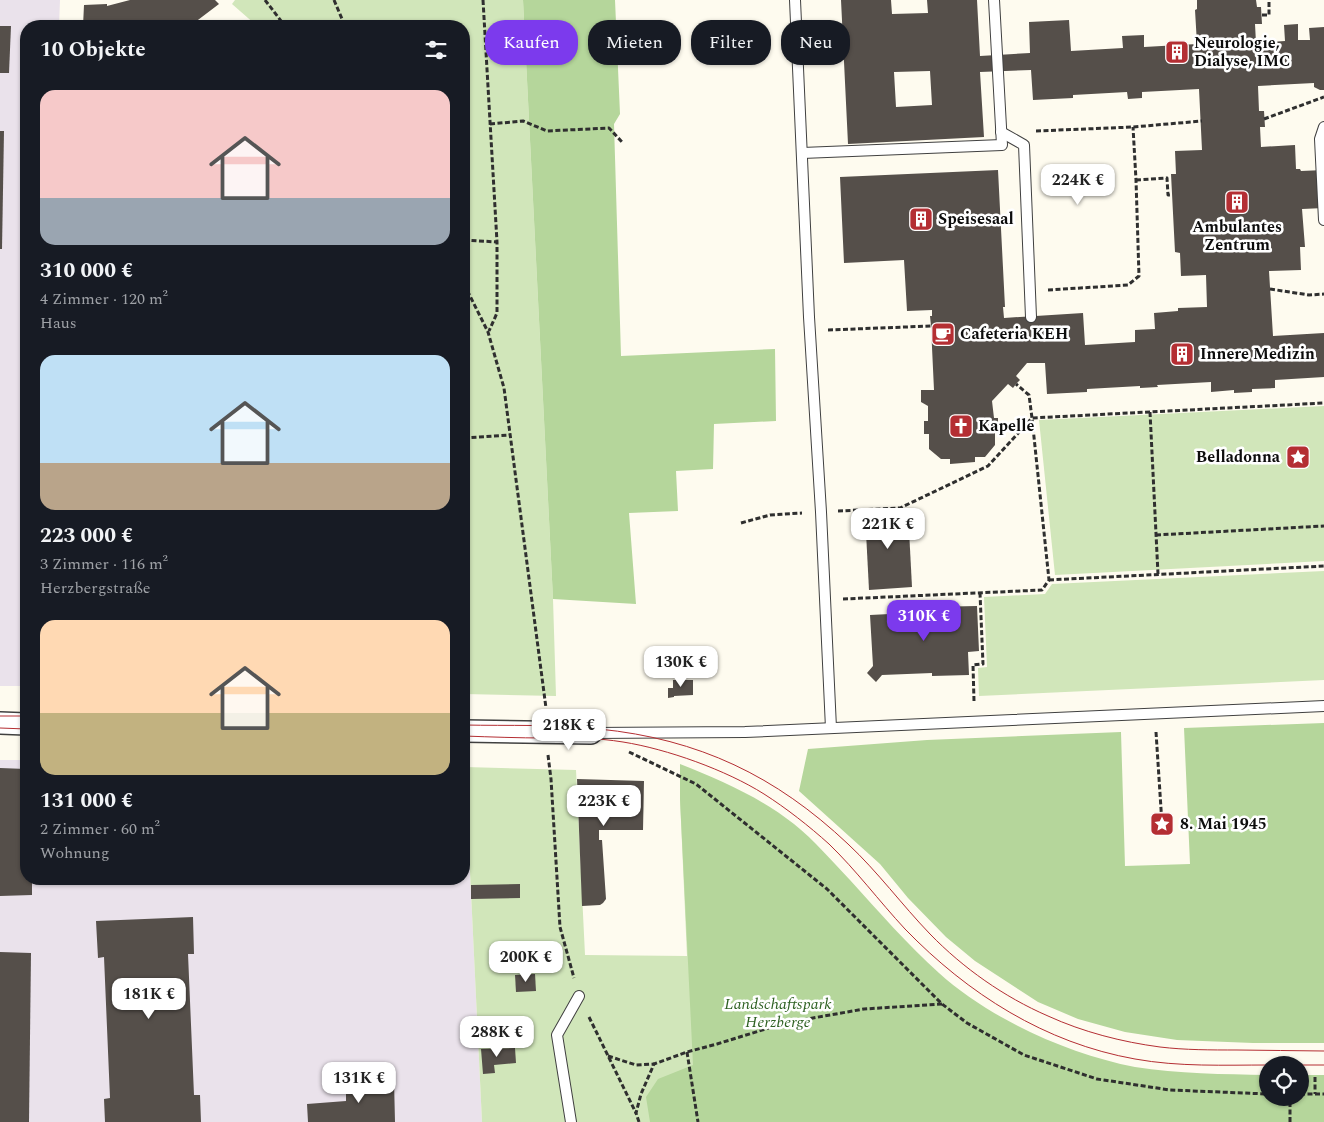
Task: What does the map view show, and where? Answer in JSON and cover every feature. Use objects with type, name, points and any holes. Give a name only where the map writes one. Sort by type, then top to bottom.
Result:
[{"type":"street","points":[[0,723],[20,724]]},
{"type":"street","points":[[470,731],[591,733]]},
{"type":"lane","points":[[795,0],[796,20]]},
{"type":"lane","points":[[802,153],[1002,145],[994,0]]},
{"type":"lane","points":[[798,65],[831,728]]},
{"type":"lane","points":[[1324,127],[1320,139],[1324,220]]},
{"type":"lane","points":[[1001,132],[1024,145],[1031,317]]},
{"type":"lane","points":[[591,733],[745,732],[1324,706]]},
{"type":"lane","points":[[571,1122],[557,1035],[579,996]]},
{"type":"path","points":[[264,0],[280,20]]},
{"type":"path","points":[[334,0],[342,20]]},
{"type":"path","points":[[483,0],[497,242],[497,313],[488,332]]},
{"type":"path","points":[[1262,15],[1269,15],[1268,0]]},
{"type":"path","points":[[1264,119],[1324,97]]},
{"type":"path","points":[[490,124],[524,121],[547,131],[609,128],[622,142]]},
{"type":"path","points":[[1001,132],[1133,127],[1202,121]]},
{"type":"path","points":[[1030,291],[1128,285],[1139,276],[1133,127]]},
{"type":"path","points":[[1136,180],[1167,178],[1168,195],[1172,195]]},
{"type":"path","points":[[470,240],[497,242]]},
{"type":"path","points":[[1270,289],[1309,295],[1324,294]]},
{"type":"path","points":[[470,296],[488,332],[504,388],[511,435],[545,701],[560,927],[579,996],[639,1122]]},
{"type":"path","points":[[810,331],[931,326]]},
{"type":"path","points":[[825,600],[1042,590],[1049,580],[1030,395],[1016,384]]},
{"type":"path","points":[[900,508],[988,466],[1032,418],[1324,403]]},
{"type":"path","points":[[1150,412],[1158,574]]},
{"type":"path","points":[[470,438],[511,435]]},
{"type":"path","points":[[1156,535],[1324,526]]},
{"type":"path","points":[[1049,580],[1324,566]]},
{"type":"path","points":[[974,701],[973,665],[984,664],[980,593]]},
{"type":"path","points":[[1155,714],[1162,824]]},
{"type":"path","points":[[626,751],[696,784],[827,889],[942,1004],[966,1023],[1024,1054],[1097,1079],[1170,1090],[1259,1094]]},
{"type":"path","points":[[608,1056],[636,1065],[654,1064],[687,1052],[772,1027],[813,1018],[864,1009],[942,1004]]},
{"type":"path","points":[[687,1052],[698,1122]]},
{"type":"path","points":[[636,1113],[654,1064]]},
{"type":"path","points":[[1315,1077],[1315,1094]]},
{"type":"path","points":[[1309,1094],[1324,1094]]},
{"type":"path","points":[[1290,1106],[1290,1122]]},
{"type":"shaded area","points":[[0,0],[60,0],[59,20],[20,20],[20,686],[0,686]]},
{"type":"shaded area","points":[[0,760],[20,760],[20,885],[470,885],[470,871],[482,1122],[0,1122]]},
{"type":"green space","points":[[235,0],[523,0],[524,20],[485,20],[485,65],[526,65],[553,599],[556,696],[470,694],[470,20],[250,20],[232,4]]},
{"type":"green space","points":[[523,0],[615,0],[616,20],[588,20],[588,65],[618,65],[620,114],[614,124],[621,356],[775,349],[776,421],[714,424],[713,469],[676,471],[678,511],[629,513],[636,604],[553,599],[526,65],[578,65],[578,20],[524,20]]},
{"type":"green space","points":[[1324,406],[1324,561],[1055,575],[1039,420]]},
{"type":"green space","points":[[1324,571],[1324,680],[979,696],[978,668],[987,667],[984,597],[1045,594],[1052,584]]},
{"type":"green space","points":[[1324,723],[1324,1043],[1177,1040],[1125,1032],[1078,1019],[1038,1002],[975,961],[946,937],[908,898],[880,864],[799,791],[808,749],[927,740],[1121,732],[1125,866],[1190,864],[1184,728]]},
{"type":"green space","name":"Landschaftspark Herzberge","points":[[680,764],[754,797],[781,814],[823,851],[904,939],[939,973],[959,990],[1006,1020],[1057,1044],[1109,1061],[1135,1067],[1184,1072],[1259,1075],[1259,1106],[1309,1106],[1309,1075],[1324,1075],[1324,1122],[650,1122],[646,1097],[658,1079],[693,1065],[680,799]]},
{"type":"green space","name":"Landschaftspark Herzberge","points":[[470,767],[576,770],[585,955],[687,956],[680,799],[941,1021],[1324,1122],[482,1122],[470,871]]},
{"type":"building","points":[[130,0],[215,0],[219,4],[198,20],[83,20],[84,5],[107,4],[107,6]]},
{"type":"building","points":[[841,0],[891,0],[892,14],[928,13],[927,0],[977,0],[980,56],[1030,53],[1029,22],[1069,20],[1071,51],[1123,48],[1122,36],[1144,35],[1144,47],[1197,44],[1195,10],[1197,9],[1197,0],[1256,0],[1257,7],[1261,7],[1262,24],[1255,24],[1256,43],[1285,41],[1284,25],[1298,24],[1298,40],[1310,40],[1309,28],[1324,27],[1324,90],[1314,87],[1314,83],[1258,86],[1259,111],[1264,111],[1265,127],[1260,127],[1261,147],[1295,145],[1296,169],[1301,171],[1324,170],[1324,208],[1302,209],[1305,247],[1300,247],[1301,270],[1269,271],[1273,336],[1324,333],[1324,377],[1275,380],[1275,388],[1252,389],[1252,392],[1234,393],[1234,390],[1211,392],[1211,382],[1157,385],[1158,387],[1140,388],[1140,386],[1087,389],[1087,392],[1047,394],[1045,363],[1027,363],[1016,376],[1020,380],[1013,388],[1008,384],[992,401],[994,418],[998,418],[998,430],[995,430],[995,445],[985,457],[975,457],[975,462],[950,464],[950,459],[941,459],[929,449],[929,434],[924,434],[924,421],[928,421],[928,406],[921,402],[921,390],[934,390],[930,316],[932,316],[932,310],[907,311],[904,260],[844,263],[840,177],[998,170],[1004,318],[1083,313],[1085,345],[1135,342],[1135,330],[1155,329],[1154,313],[1178,311],[1178,308],[1207,307],[1206,275],[1181,276],[1180,253],[1175,252],[1171,174],[1176,174],[1175,151],[1202,150],[1199,89],[1142,92],[1142,98],[1128,99],[1127,92],[1073,95],[1073,98],[1033,100],[1031,70],[980,72],[984,137],[848,144],[844,65],[850,65],[850,20],[842,20]],"holes":[[[930,71],[932,105],[896,107],[894,72]]]},
{"type":"building","points":[[0,26],[11,26],[9,73],[0,73]]},
{"type":"building","points":[[0,131],[4,131],[2,249],[0,249]]},
{"type":"building","points":[[908,511],[912,587],[869,590],[865,513]]},
{"type":"building","points":[[977,606],[979,651],[968,652],[969,675],[932,676],[932,673],[882,675],[876,682],[867,673],[873,666],[870,615],[929,612],[929,607]]},
{"type":"building","points":[[673,680],[693,680],[693,695],[668,698],[668,688],[673,688]]},
{"type":"building","points":[[0,768],[20,769],[20,885],[32,885],[32,895],[0,896]]},
{"type":"building","points":[[577,779],[644,781],[643,830],[599,830],[599,840],[602,840],[606,899],[600,905],[582,906]]},
{"type":"building","points":[[520,884],[520,898],[471,899],[471,885]]},
{"type":"building","points":[[193,917],[194,954],[188,954],[194,1095],[200,1095],[201,1122],[105,1122],[104,1099],[110,1098],[104,957],[98,958],[96,921]]},
{"type":"building","points":[[0,952],[31,953],[29,1122],[0,1122]]},
{"type":"building","points":[[535,974],[536,991],[516,992],[515,975]]},
{"type":"building","points":[[515,1048],[516,1063],[494,1065],[495,1073],[483,1074],[481,1049]]},
{"type":"building","points":[[394,1080],[395,1122],[308,1122],[307,1104],[346,1101],[346,1082]]},
{"type":"tram line","points":[[0,716],[20,716]]},
{"type":"tram line","points":[[470,725],[565,726],[635,734],[703,752],[734,765],[764,780],[821,820],[859,855],[930,934],[970,970],[1016,1000],[1075,1027],[1117,1039],[1169,1048],[1324,1051]]},
{"type":"tram line","points":[[0,728],[20,729]]},
{"type":"tram line","points":[[470,736],[575,738],[614,741],[640,745],[677,755],[714,769],[749,785],[789,811],[839,854],[905,929],[929,953],[982,994],[1039,1028],[1070,1041],[1102,1051],[1152,1062],[1259,1065]]},
{"type":"tram line","points":[[1309,1065],[1324,1065]]},
{"type":"place","name":"Neurologie, Dialyse, IMC","points":[[1177,52]]},
{"type":"place","name":"Ambulantes Zentrum","points":[[1237,202]]},
{"type":"place","name":"Speisesaal","points":[[921,219]]},
{"type":"place","name":"Cafeteria KEH","points":[[943,334]]},
{"type":"place","name":"Innere Medizin","points":[[1182,354]]},
{"type":"place","name":"Kapelle","points":[[961,426]]},
{"type":"place","name":"Belladonna","points":[[1298,457]]},
{"type":"place","name":"8. Mai 1945","points":[[1162,824]]}]
